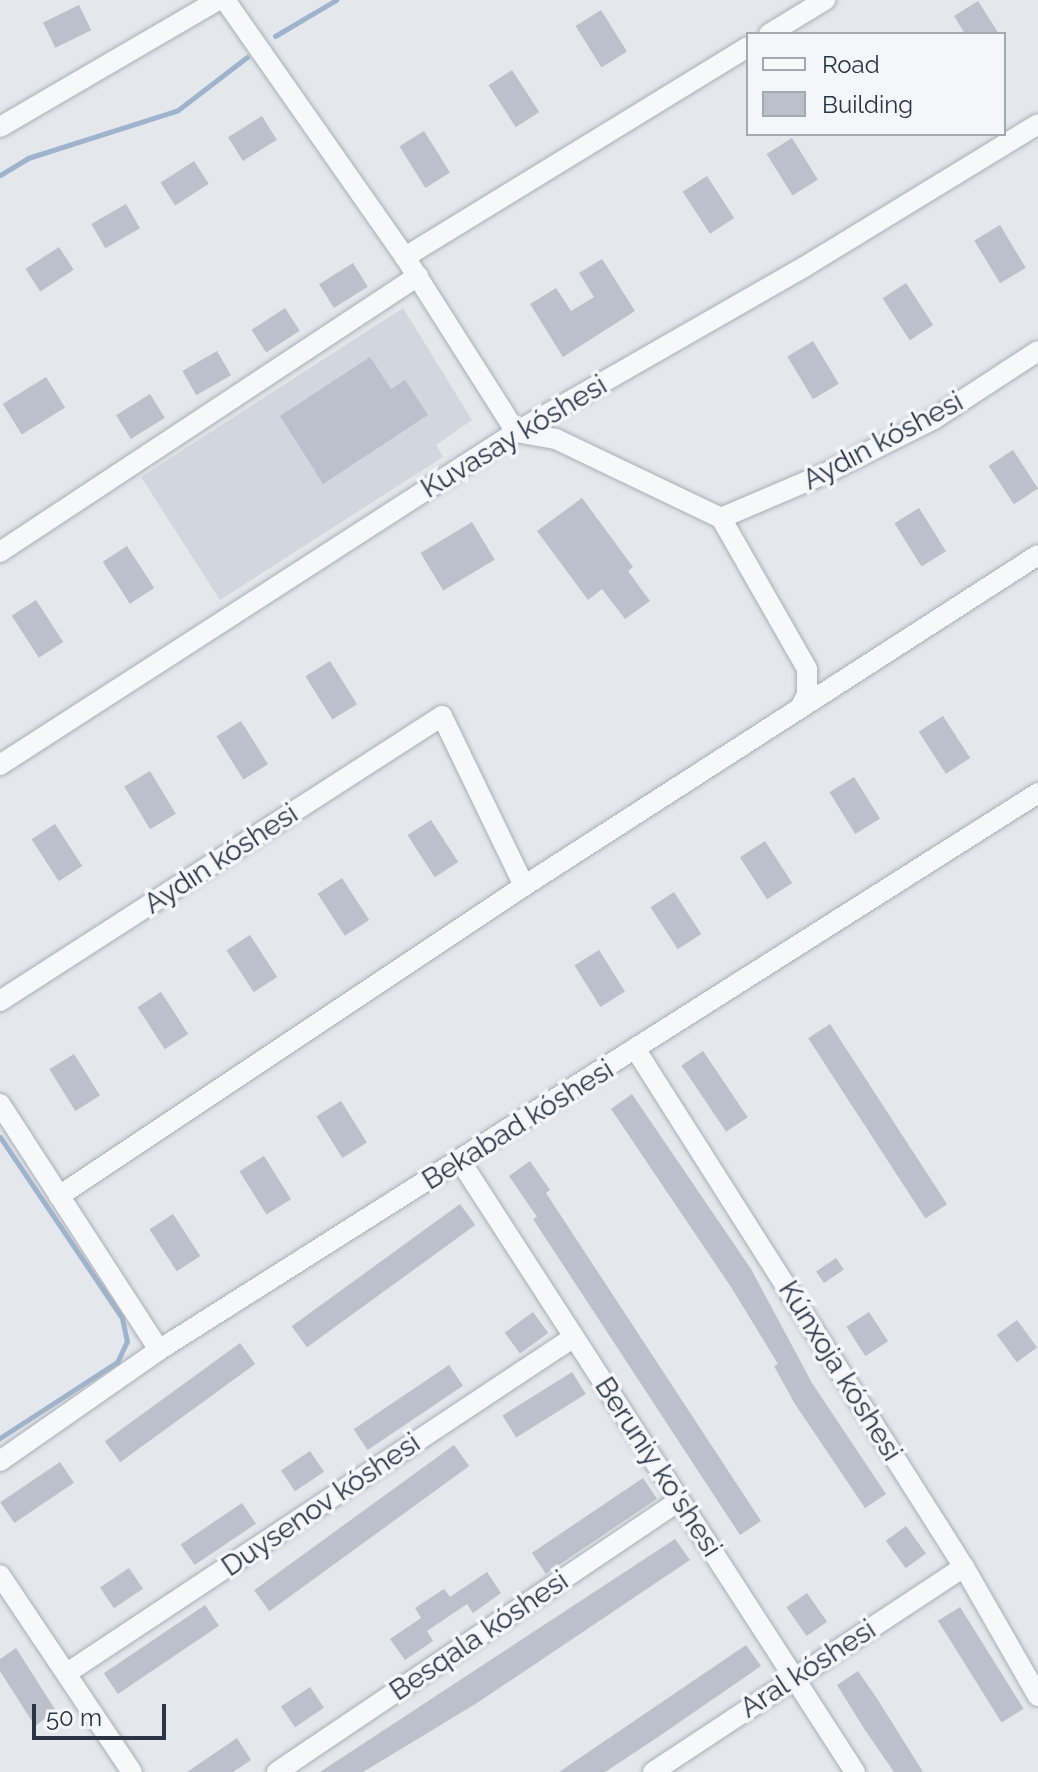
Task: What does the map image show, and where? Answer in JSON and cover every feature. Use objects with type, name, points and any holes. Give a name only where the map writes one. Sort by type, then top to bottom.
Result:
[{"type":"street","points":[[0,127],[218,0]]},
{"type":"street","points":[[225,0],[418,276],[516,432],[556,439],[721,518],[807,669],[807,695],[800,708]]},
{"type":"street","points":[[772,32],[825,0]]},
{"type":"street","points":[[405,257],[746,48]]},
{"type":"street","name":"Kuvasay kóshesi","points":[[0,765],[516,432],[804,267],[1038,124]]},
{"type":"street","points":[[0,552],[418,276]]},
{"type":"street","name":"Aydın kóshesi","points":[[721,518],[934,419],[1038,351]]},
{"type":"street","points":[[59,1196],[524,886],[1038,555]]},
{"type":"street","name":"Aydın kóshesi","points":[[0,1001],[442,716],[524,886]]},
{"type":"street","name":"Bekabad kóshesi","points":[[0,1461],[159,1350],[461,1162],[1038,793]]},
{"type":"street","name":"Kúnxoja kóshesi","points":[[636,1050],[964,1567],[1038,1696]]},
{"type":"street","points":[[0,1104],[159,1350]]},
{"type":"street","name":"Beruniy ko'shesi","points":[[461,1162],[855,1772]]},
{"type":"street","name":"Duysenov kóshesi","points":[[67,1673],[574,1337]]},
{"type":"street","name":"Besqala kóshesi","points":[[277,1772],[680,1500]]},
{"type":"street","name":"Aral kóshesi","points":[[653,1772],[964,1567]]},
{"type":"street","points":[[0,1575],[132,1772]]},
{"type":"shaded area","points":[[403,308],[472,420],[436,445],[443,457],[220,600],[141,477]]},
{"type":"building","points":[[978,1],[998,32],[964,32],[954,16]]},
{"type":"building","points":[[79,5],[91,30],[55,48],[43,23]]},
{"type":"building","points":[[601,10],[627,52],[602,67],[576,26]]},
{"type":"building","points":[[512,70],[539,112],[516,127],[489,85]]},
{"type":"building","points":[[262,116],[277,140],[243,161],[228,137]]},
{"type":"building","points":[[424,131],[450,173],[425,188],[399,146]]},
{"type":"building","points":[[792,138],[818,180],[793,195],[767,154]]},
{"type":"building","points":[[194,161],[209,184],[175,205],[160,183]]},
{"type":"building","points":[[707,176],[734,218],[710,234],[683,192]]},
{"type":"building","points":[[126,204],[140,228],[105,248],[91,224]]},
{"type":"building","points":[[1000,225],[1026,268],[1000,283],[974,240]]},
{"type":"building","points":[[59,247],[74,270],[40,291],[25,269]]},
{"type":"building","points":[[602,259],[635,311],[563,357],[530,304],[556,288],[571,311],[594,297],[579,273]]},
{"type":"building","points":[[353,263],[368,287],[334,308],[319,284]]},
{"type":"building","points":[[906,283],[933,325],[910,340],[883,298]]},
{"type":"building","points":[[285,308],[300,331],[266,352],[251,330]]},
{"type":"building","points":[[813,341],[839,384],[813,399],[787,356]]},
{"type":"building","points":[[217,351],[231,375],[196,395],[182,371]]},
{"type":"building","points":[[370,357],[391,389],[405,380],[428,415],[323,484],[280,416]]},
{"type":"building","points":[[46,377],[65,408],[22,435],[3,404]]},
{"type":"building","points":[[150,394],[165,418],[131,439],[116,415]]},
{"type":"building","points":[[1013,450],[1038,488],[1014,504],[989,466]]},
{"type":"building","points":[[582,498],[633,567],[628,571],[650,601],[625,619],[602,589],[588,600],[537,531]]},
{"type":"building","points":[[919,508],[946,551],[921,567],[894,523]]},
{"type":"building","points":[[472,522],[495,560],[443,591],[421,553]]},
{"type":"building","points":[[127,546],[154,588],[130,604],[103,562]]},
{"type":"building","points":[[36,600],[63,642],[39,658],[12,616]]},
{"type":"building","points":[[330,661],[357,704],[332,720],[305,676]]},
{"type":"building","points":[[943,716],[970,758],[946,774],[919,732]]},
{"type":"building","points":[[241,721],[268,764],[243,780],[216,736]]},
{"type":"building","points":[[150,771],[176,814],[150,829],[124,786]]},
{"type":"building","points":[[854,777],[880,819],[855,834],[829,792]]},
{"type":"building","points":[[431,820],[458,862],[435,877],[408,835]]},
{"type":"building","points":[[55,824],[82,866],[59,881],[32,839]]},
{"type":"building","points":[[765,841],[792,883],[767,899],[740,857]]},
{"type":"building","points":[[342,878],[369,920],[345,936],[318,894]]},
{"type":"building","points":[[674,892],[701,934],[678,949],[651,907]]},
{"type":"building","points":[[250,935],[277,977],[254,992],[227,950]]},
{"type":"building","points":[[599,950],[625,992],[600,1007],[574,965]]},
{"type":"building","points":[[161,992],[188,1034],[165,1049],[138,1007]]},
{"type":"building","points":[[830,1024],[947,1204],[925,1218],[808,1038]]},
{"type":"building","points":[[703,1051],[748,1117],[726,1132],[681,1066]]},
{"type":"building","points":[[74,1054],[100,1096],[75,1111],[49,1069]]},
{"type":"building","points":[[632,1094],[751,1269],[812,1383],[886,1494],[865,1508],[795,1404],[774,1366],[778,1364],[731,1287],[611,1109]]},
{"type":"building","points":[[341,1101],[367,1143],[342,1158],[316,1116]]},
{"type":"building","points":[[264,1156],[291,1199],[266,1215],[239,1171]]},
{"type":"building","points":[[530,1161],[550,1190],[546,1193],[761,1521],[740,1535],[533,1219],[537,1217],[509,1176]]},
{"type":"building","points":[[460,1204],[475,1225],[307,1347],[292,1326]]},
{"type":"building","points":[[173,1214],[200,1256],[177,1271],[150,1229]]},
{"type":"building","points":[[836,1258],[844,1270],[824,1283],[816,1271]]},
{"type":"building","points":[[533,1312],[548,1333],[520,1354],[505,1333]]},
{"type":"building","points":[[869,1312],[888,1341],[865,1356],[846,1327]]},
{"type":"building","points":[[1017,1320],[1037,1348],[1017,1362],[997,1335]]},
{"type":"building","points":[[240,1343],[255,1364],[120,1462],[105,1441]]},
{"type":"building","points":[[449,1365],[463,1386],[368,1450],[354,1429]]},
{"type":"building","points":[[572,1372],[586,1394],[516,1438],[502,1415]]},
{"type":"building","points":[[454,1445],[469,1466],[269,1611],[254,1590]]},
{"type":"building","points":[[310,1451],[324,1472],[295,1491],[281,1471]]},
{"type":"building","points":[[60,1462],[74,1483],[14,1523],[0,1502]]},
{"type":"building","points":[[643,1478],[657,1499],[546,1574],[532,1553]]},
{"type":"building","points":[[242,1503],[256,1524],[195,1565],[181,1544]]},
{"type":"building","points":[[906,1526],[926,1554],[906,1568],[886,1541]]},
{"type":"building","points":[[675,1539],[690,1560],[477,1703],[363,1772],[320,1772]]},
{"type":"building","points":[[129,1568],[143,1589],[114,1608],[100,1588]]},
{"type":"building","points":[[487,1572],[501,1593],[473,1613],[467,1604],[427,1631],[433,1641],[405,1660],[390,1639],[421,1618],[415,1608],[444,1589],[450,1597]]},
{"type":"building","points":[[807,1593],[827,1622],[807,1636],[787,1607]]},
{"type":"building","points":[[205,1605],[219,1626],[118,1694],[104,1673]]},
{"type":"building","points":[[960,1607],[1024,1709],[1002,1723],[938,1621]]},
{"type":"building","points":[[746,1645],[761,1666],[661,1735],[605,1772],[559,1772]]},
{"type":"building","points":[[16,1648],[56,1711],[35,1726],[0,1671],[0,1659]]},
{"type":"building","points":[[858,1671],[923,1772],[894,1772],[865,1730],[837,1685]]},
{"type":"building","points":[[310,1687],[324,1708],[295,1727],[281,1707]]},
{"type":"building","points":[[237,1738],[251,1760],[233,1772],[187,1772]]},
{"type":"waterway","points":[[275,36],[336,0]]},
{"type":"waterway","points":[[0,175],[28,158],[178,110],[247,57]]},
{"type":"waterway","points":[[0,1137],[122,1318],[127,1341],[117,1362],[0,1438]]}]
